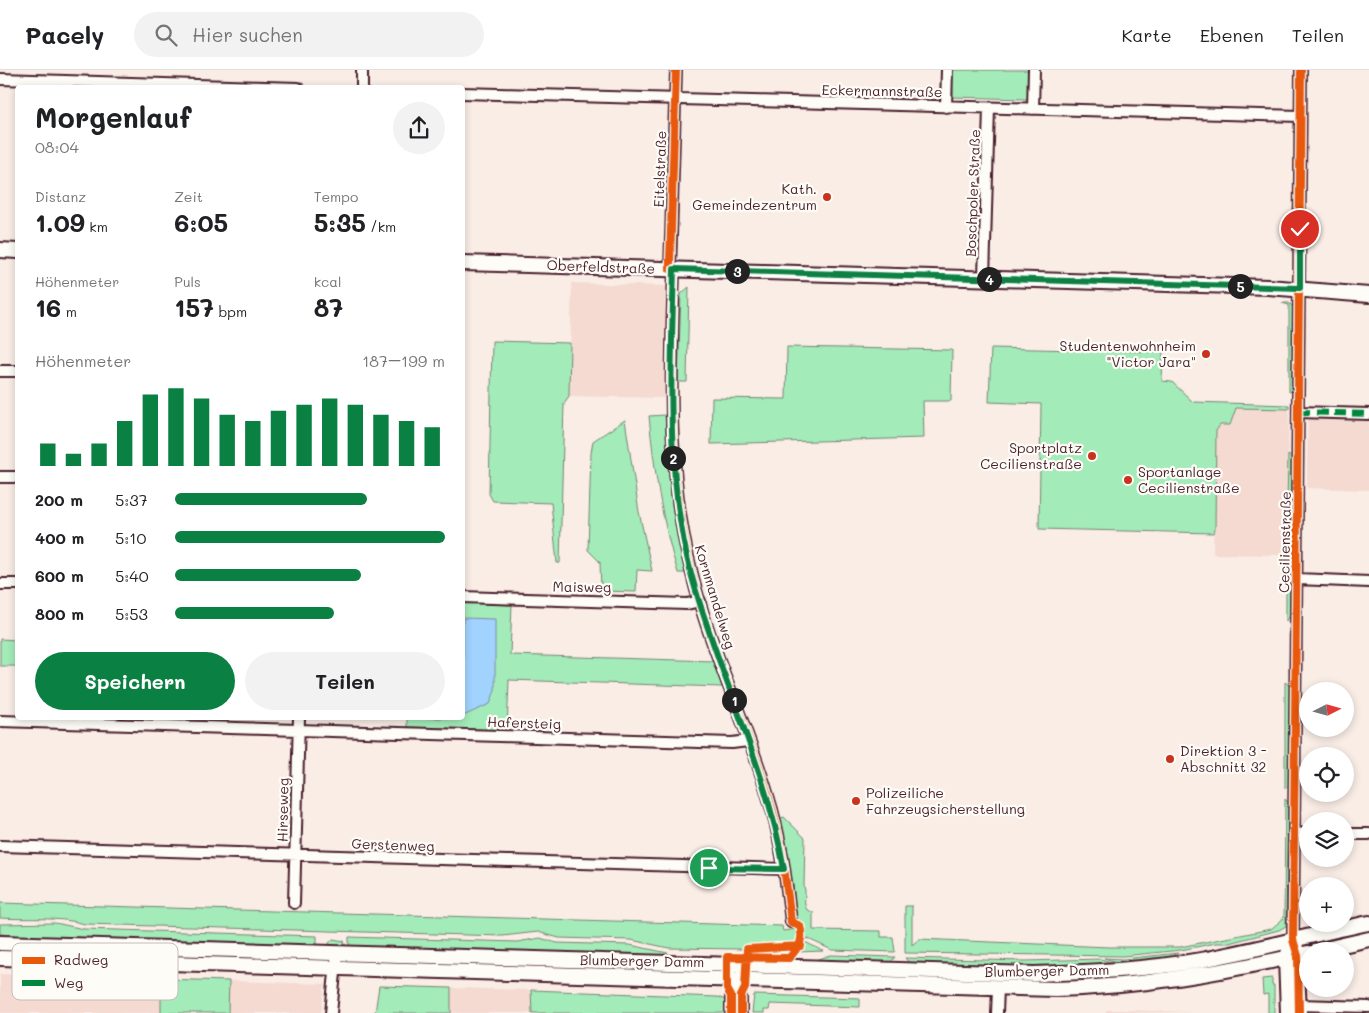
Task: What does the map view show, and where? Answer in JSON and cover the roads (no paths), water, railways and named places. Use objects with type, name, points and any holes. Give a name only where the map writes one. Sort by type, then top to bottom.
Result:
[{"type":"main road","points":[[0,250],[15,251]]},
{"type":"main road","name":"Oberfeldstraße","points":[[465,263],[1300,288],[1369,295]]},
{"type":"main road","name":"Blumberger Damm","points":[[178,948],[736,963],[1034,974],[1100,972],[1184,963],[1369,923]]},
{"type":"main road","points":[[1354,942],[1369,939]]},
{"type":"main road","name":"Cecilienstraße","points":[[1293,940],[1297,956],[1295,1010]]},
{"type":"main road","name":"Blumberger Damm","points":[[178,964],[1055,989],[1119,986],[1192,978],[1297,956]]},
{"type":"street","points":[[362,70],[362,85]]},
{"type":"street","name":"Eitelstraße","points":[[672,269],[676,70]]},
{"type":"street","points":[[946,107],[947,70]]},
{"type":"street","points":[[1033,110],[1034,70]]},
{"type":"street","name":"Cecilienstraße","points":[[1293,940],[1301,70]]},
{"type":"street","points":[[0,79],[199,85]]},
{"type":"street","name":"Eckermannstraße","points":[[465,93],[1300,116]]},
{"type":"street","name":"Boschpoler Straße","points":[[984,278],[989,108]]},
{"type":"street","name":"Kornmandelweg","points":[[672,269],[672,439],[682,528],[700,602],[770,802],[784,869],[791,922]]},
{"type":"street","points":[[0,371],[15,371]]},
{"type":"street","points":[[1298,412],[1369,414]]},
{"type":"street","points":[[0,477],[15,477]]},
{"type":"street","points":[[1297,579],[1369,582]]},
{"type":"street","points":[[0,584],[15,584]]},
{"type":"street","name":"Maisweg","points":[[465,598],[687,604],[700,602]]},
{"type":"street","name":"Hirseweg","points":[[294,903],[299,720]]},
{"type":"street","name":"Hafersteig","points":[[0,721],[732,743],[748,741]]},
{"type":"street","points":[[1294,834],[1299,834]]},
{"type":"street","points":[[1354,834],[1369,834]]},
{"type":"street","name":"Gerstenweg","points":[[0,846],[784,869]]},
{"type":"street","points":[[332,1013],[337,953]]},
{"type":"street","points":[[731,1013],[736,980],[736,963]]},
{"type":"street","points":[[736,980],[741,1013]]},
{"type":"street","name":"Blumberger Damm","points":[[997,1013],[998,988]]},
{"type":"street","points":[[1295,1010],[1369,1007]]},
{"type":"water","points":[[465,618],[495,619],[495,690],[490,704],[465,715]]},
{"type":"place","name":"Kath. Gemeindezentrum","points":[[827,197]]},
{"type":"place","name":"Studentenwohnheim \"Victor Jara\"","points":[[1206,354]]},
{"type":"place","name":"Sportplatz Cecilienstraße","points":[[1092,456]]},
{"type":"place","name":"Sportanlage Cecilienstraße","points":[[1128,480]]},
{"type":"place","name":"Direktion 3 - Abschnitt 32","points":[[1170,759]]},
{"type":"place","name":"Polizeiliche Fahrzeugsicherstellung","points":[[856,801]]}]
